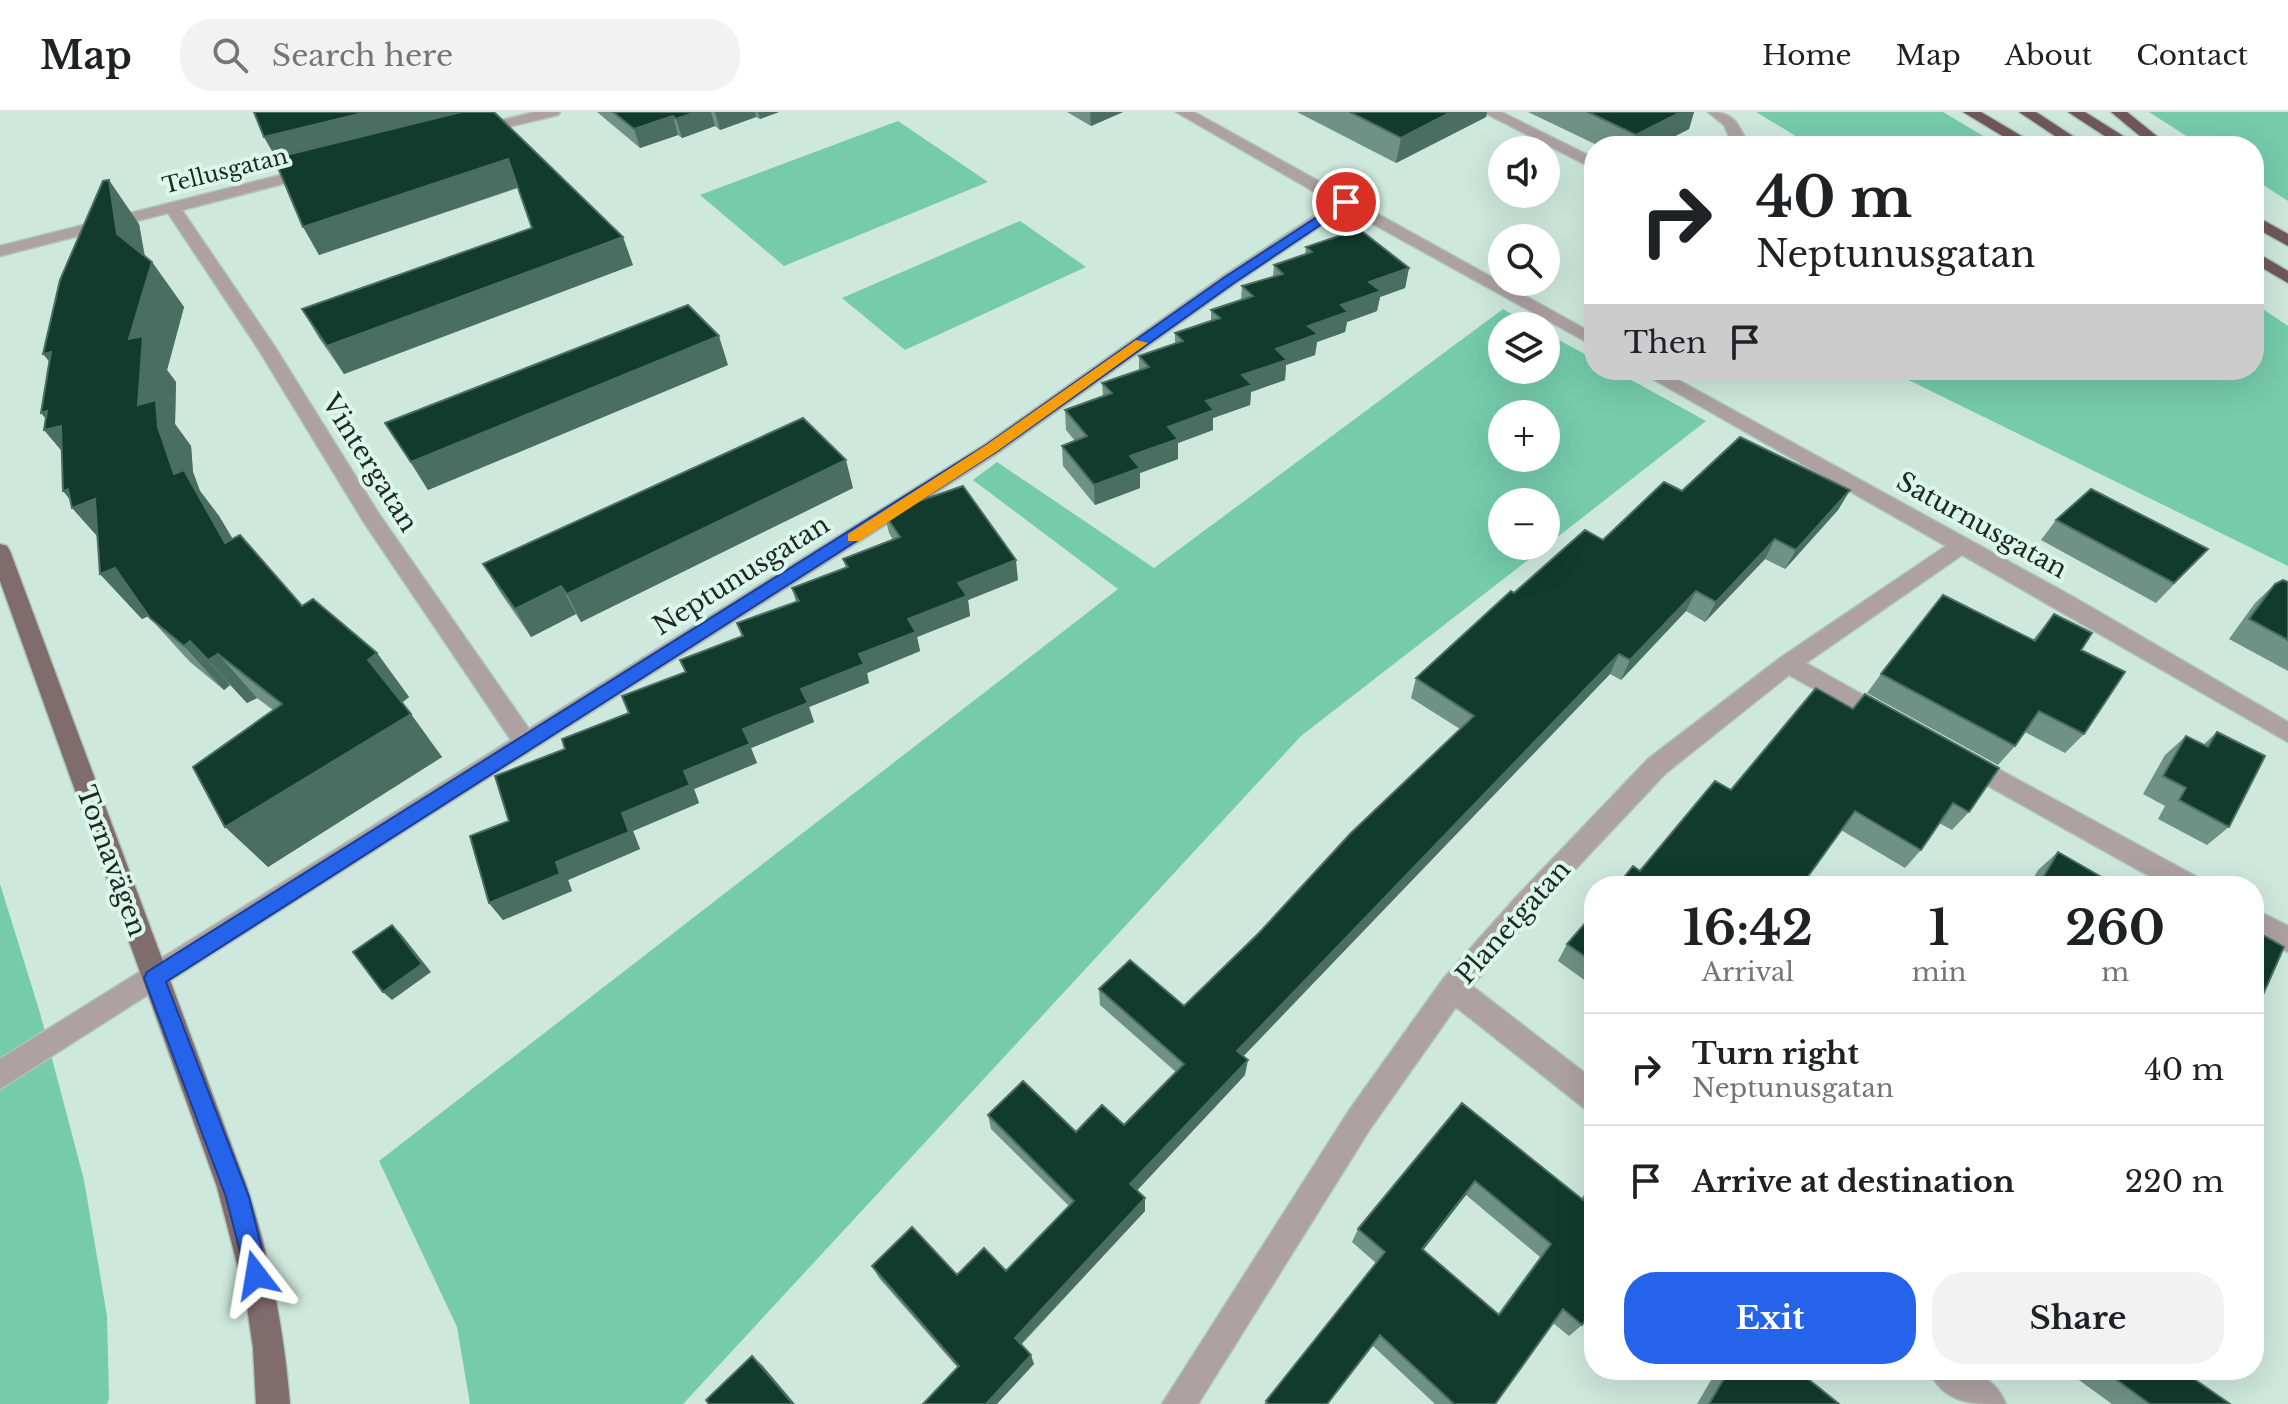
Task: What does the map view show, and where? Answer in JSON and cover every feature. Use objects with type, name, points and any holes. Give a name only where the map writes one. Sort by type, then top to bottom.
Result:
[{"type":"highway","points":[[1970,112],[2012,136]]},
{"type":"highway","points":[[2026,112],[2064,136]]},
{"type":"highway","points":[[2075,112],[2115,136]]},
{"type":"highway","points":[[2118,112],[2148,136]]},
{"type":"highway","points":[[2264,226],[2288,241]]},
{"type":"highway","points":[[2264,262],[2288,278]]},
{"type":"highway","points":[[2264,282],[2288,296]]},
{"type":"main road","name":"Tornavägen","points":[[0,551],[237,1197],[269,1327],[273,1404]]},
{"type":"street","points":[[461,135],[553,112]]},
{"type":"street","points":[[1183,112],[1584,335]]},
{"type":"street","points":[[1490,112],[1584,159]]},
{"type":"street","points":[[1715,112],[1730,123],[1736,136]]},
{"type":"street","name":"Tellusgatan","points":[[0,251],[330,167]]},
{"type":"street","name":"Neptunusgatan","points":[[0,1075],[991,449],[1229,280],[1346,202]]},
{"type":"street","name":"Vintergatan","points":[[172,207],[266,347],[372,519],[527,744]]},
{"type":"street","name":"Saturnusgatan","points":[[1664,380],[2069,605],[2288,733]]},
{"type":"street","name":"Planetgatan","points":[[1179,1404],[1360,1119],[1453,988],[1527,903],[1657,766],[1788,664],[1960,546]]},
{"type":"street","points":[[1788,664],[1913,733]]},
{"type":"street","points":[[1941,748],[2172,876]]},
{"type":"street","points":[[2264,927],[2288,940]]},
{"type":"street","points":[[1453,988],[1584,1090]]},
{"type":"street","points":[[1958,1380],[1989,1404]]},
{"type":"green space","points":[[1756,112],[1943,112],[1983,136],[1796,136]]},
{"type":"green space","points":[[2149,112],[2288,112],[2288,201],[2264,185],[2264,136],[2186,136]]},
{"type":"green space","points":[[898,121],[988,182],[784,266],[700,195]]},
{"type":"green space","points":[[1020,221],[1086,267],[905,350],[842,298]]},
{"type":"green space","points":[[2264,310],[2288,326],[2288,566],[1908,380],[2264,380]]},
{"type":"green space","points":[[1488,320],[1488,384],[1560,384],[1560,341],[1584,354],[1584,380],[1631,380],[1706,421],[1560,535],[1560,488],[1488,488],[1488,560],[1528,560],[1301,736],[683,1404],[470,1404],[457,1327],[379,1161],[1118,589],[973,480],[997,462],[1154,568]]},
{"type":"green space","points":[[0,884],[40,1013],[84,1180],[107,1316],[107,1404],[0,1404]]},
{"type":"building","points":[[254,112],[367,112],[264,137]]},
{"type":"building","points":[[461,112],[494,112],[623,237],[327,346],[302,309],[532,228],[508,159],[303,227],[274,158]]},
{"type":"building","points":[[613,112],[696,112],[634,129]]},
{"type":"building","points":[[1350,112],[1451,112],[1401,138]]},
{"type":"building","points":[[1588,112],[1681,112],[1636,135]]},
{"type":"building","points":[[109,180],[117,234],[152,262],[129,339],[143,336],[138,405],[156,400],[158,427],[174,474],[184,470],[225,543],[240,535],[302,606],[313,599],[377,653],[368,660],[411,714],[225,827],[193,767],[282,704],[218,654],[208,660],[190,641],[184,646],[150,618],[115,568],[100,574],[95,499],[72,508],[68,489],[63,491],[61,426],[44,430],[47,411],[41,413],[51,352],[43,354],[60,280],[103,181]]},
{"type":"building","points":[[1359,229],[1409,268],[1369,282],[1381,291],[1341,305],[1348,312],[1308,326],[1318,334],[1276,349],[1287,360],[1242,375],[1252,385],[1206,401],[1214,410],[1168,427],[1178,439],[1130,456],[1140,468],[1094,485],[1062,446],[1087,436],[1065,410],[1112,393],[1102,383],[1149,367],[1139,356],[1183,341],[1175,333],[1220,318],[1211,310],[1253,296],[1242,286],[1283,274],[1274,265],[1312,252],[1306,247]]},
{"type":"building","points":[[688,305],[719,336],[411,462],[385,423]]},
{"type":"building","points":[[803,418],[846,460],[567,594],[561,586],[515,609],[483,564]]},
{"type":"building","points":[[1740,437],[1850,490],[1796,550],[1775,539],[1716,602],[1696,591],[1630,660],[1619,654],[1237,1051],[1248,1060],[1130,1184],[1145,1198],[1015,1338],[1031,1355],[986,1404],[923,1404],[959,1366],[872,1266],[912,1227],[957,1275],[984,1248],[1006,1271],[1074,1201],[988,1115],[1023,1081],[1076,1132],[1102,1105],[1124,1125],[1184,1064],[1099,989],[1130,960],[1184,1006],[1259,933],[1351,833],[1474,716],[1416,678],[1511,591],[1514,593],[1551,560],[1560,560],[1560,552],[1585,530],[1603,540],[1664,482],[1682,491]]},
{"type":"building","points":[[963,486],[1016,560],[958,583],[967,596],[908,619],[916,632],[859,654],[864,664],[801,689],[808,703],[743,729],[750,744],[684,771],[690,785],[622,813],[629,832],[556,862],[560,874],[489,903],[470,836],[509,821],[495,776],[565,749],[562,739],[629,713],[622,696],[686,672],[680,660],[743,636],[737,623],[799,601],[792,588],[848,567],[843,559],[900,537],[884,513]]},
{"type":"building","points":[[2091,489],[2208,549],[2174,583],[2056,520]]},
{"type":"building","points":[[2283,580],[2288,582],[2288,640],[2249,619],[2275,584]]},
{"type":"building","points":[[1943,595],[2035,641],[2054,614],[2092,633],[2081,650],[2125,672],[2084,734],[2039,711],[2015,746],[1881,674]]},
{"type":"building","points":[[1816,688],[1853,709],[1865,694],[1999,768],[1969,812],[1953,803],[1921,850],[1855,811],[1808,876],[1625,876],[1633,866],[1640,871],[1715,781],[1731,790]]},
{"type":"building","points":[[2217,732],[2265,756],[2229,827],[2179,800],[2186,788],[2163,776],[2186,736],[2208,747]]},
{"type":"building","points":[[2058,852],[2100,876],[2044,876]]},
{"type":"building","points":[[1584,924],[1584,956],[1567,944]]},
{"type":"building","points":[[392,925],[422,964],[383,992],[353,952]]},
{"type":"building","points":[[2264,936],[2284,947],[2264,992]]},
{"type":"building","points":[[1462,1103],[1584,1199],[1584,1322],[1582,1325],[1563,1309],[1495,1404],[1454,1404],[1380,1335],[1327,1404],[1269,1404],[1266,1401],[1385,1252],[1358,1229]],"holes":[[[1475,1181],[1551,1244],[1499,1315],[1422,1249]]]},
{"type":"building","points":[[752,1356],[793,1404],[709,1404],[706,1400]]},
{"type":"building","points":[[1723,1380],[1809,1380],[1839,1404],[1709,1404]]},
{"type":"building","points":[[2117,1380],[2195,1380],[2230,1404],[2150,1404]]},
{"type":"slow traffic","points":[[853,538],[991,449],[1141,343]]},
{"type":"route","points":[[256,1275],[237,1197],[155,978],[991,449],[1229,280],[1346,202]]}]
